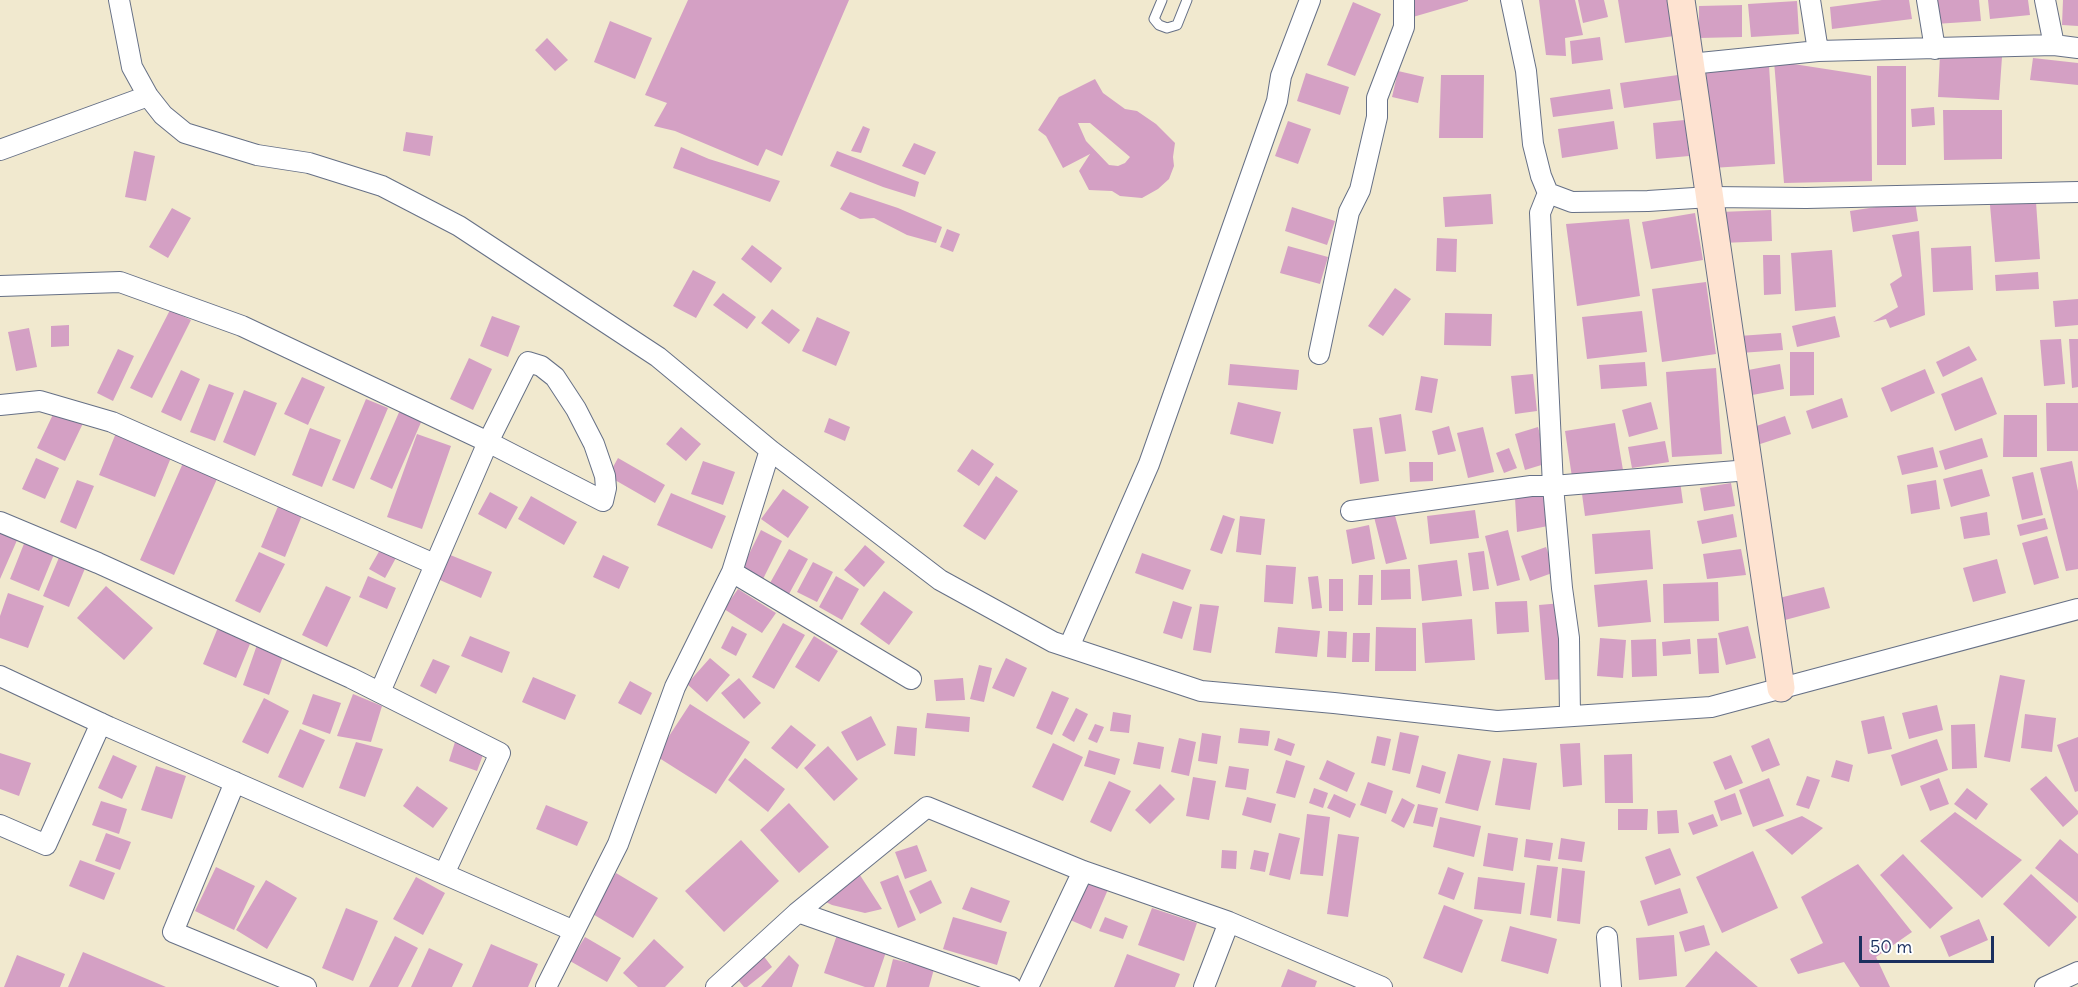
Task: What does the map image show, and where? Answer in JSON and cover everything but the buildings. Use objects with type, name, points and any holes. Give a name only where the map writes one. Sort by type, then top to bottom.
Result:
[{"type":"street","points":[[120,0],[132,67],[147,96],[163,115],[185,134],[257,155],[309,163],[339,171],[382,186],[459,226],[658,357],[770,450],[940,580],[1053,642],[1201,691],[1497,721],[1711,707],[2078,609]]},
{"type":"street","points":[[1069,647],[1149,464],[1277,101],[1281,76],[1310,0]]},
{"type":"street","points":[[1319,354],[1349,212],[1360,190],[1370,148],[1377,117],[1377,98],[1404,27],[1404,0]]},
{"type":"street","points":[[1511,0],[1526,71],[1533,144],[1548,193],[1540,213],[1553,486],[1569,639],[1570,716]]},
{"type":"street","points":[[1681,0],[1781,688]]},
{"type":"street","points":[[1810,0],[1818,51]]},
{"type":"street","points":[[1927,0],[1935,49]]},
{"type":"street","points":[[2046,0],[2054,45]]},
{"type":"street","points":[[1690,64],[1818,51],[2054,45],[2078,48]]},
{"type":"street","points":[[0,150],[147,96]]},
{"type":"street","points":[[1548,193],[1572,202],[1710,197],[1806,198],[2078,192]]},
{"type":"street","points":[[0,286],[120,282],[242,326],[488,442],[603,501],[606,488],[605,476],[594,444],[576,409],[555,377],[541,366],[528,362],[488,442],[380,692]]},
{"type":"street","points":[[0,405],[40,401],[112,422],[434,564]]},
{"type":"street","points":[[546,987],[618,844],[675,687],[732,572],[770,450]]},
{"type":"street","points":[[1351,511],[1531,486],[1749,470]]},
{"type":"street","points":[[0,522],[98,563],[380,692],[500,753],[444,874]]},
{"type":"street","points":[[732,572],[911,679]]},
{"type":"street","points":[[0,676],[101,723],[574,931]]},
{"type":"street","points":[[0,825],[46,845],[101,723]]},
{"type":"street","points":[[235,782],[173,932],[306,987]]},
{"type":"street","points":[[716,987],[798,912],[927,807],[1083,871],[1229,922],[1382,987]]},
{"type":"street","points":[[1028,987],[1083,871]]},
{"type":"street","points":[[798,912],[1011,987]]},
{"type":"street","points":[[1204,987],[1229,922]]},
{"type":"street","points":[[1607,937],[1611,987]]},
{"type":"street","points":[[2045,987],[2078,972]]},
{"type":"lane","points":[[1162,0],[1154,19],[1159,25],[1167,28],[1177,25],[1187,0]]}]
